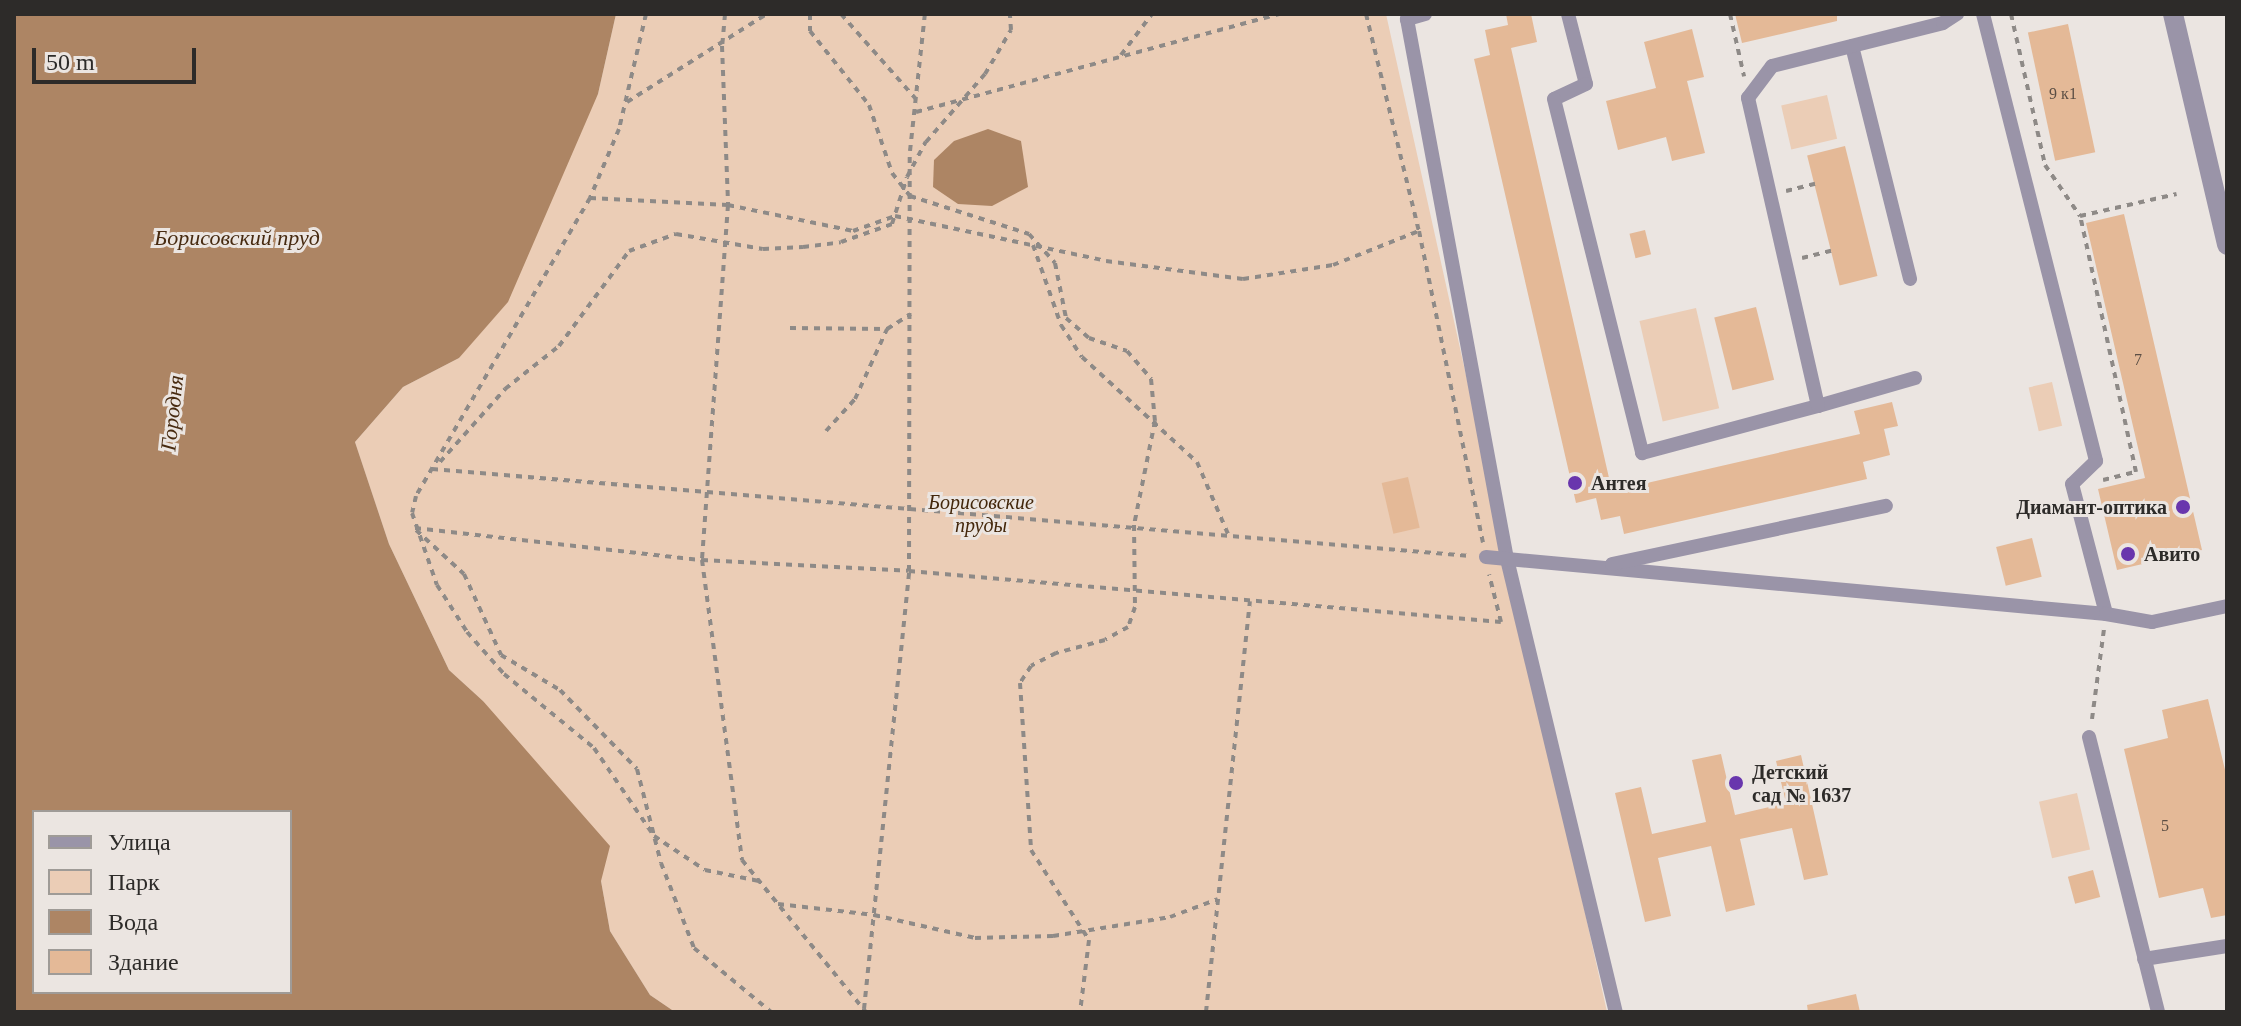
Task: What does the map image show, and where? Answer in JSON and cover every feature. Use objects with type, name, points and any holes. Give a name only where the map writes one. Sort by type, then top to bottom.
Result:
[{"type":"street","points":[[2173,14],[2227,245]]},
{"type":"lane","points":[[1425,14],[1407,19],[1507,559],[1616,1012]]},
{"type":"lane","points":[[1568,14],[1586,84],[1554,99],[1642,453],[1915,378]]},
{"type":"lane","points":[[1818,406],[1748,98],[1772,66],[1943,23],[1957,14]]},
{"type":"lane","points":[[1983,14],[2096,461],[2072,484],[2106,614]]},
{"type":"lane","points":[[1852,46],[1910,279]]},
{"type":"lane","points":[[1596,567],[1886,506]]},
{"type":"lane","points":[[1486,557],[2106,614],[2152,622],[2227,606]]},
{"type":"lane","points":[[2089,737],[2158,1012]]},
{"type":"lane","points":[[2144,959],[2227,946]]},
{"type":"path","points":[[646,14],[619,129],[590,198],[416,496],[415,528],[437,585],[467,632],[504,674],[594,748],[666,849],[705,870],[759,881]]},
{"type":"path","points":[[725,14],[722,46],[728,205],[703,495],[702,560],[742,860],[865,1010]]},
{"type":"path","points":[[626,103],[722,46],[767,14]]},
{"type":"path","points":[[810,14],[810,31],[869,105],[892,173],[910,196],[1029,234],[1055,263],[1066,318],[1089,338],[1127,351],[1151,379],[1155,421],[1134,525],[1136,591],[1128,627],[1105,640],[1056,653],[1031,666],[1020,683],[1031,850],[1089,940],[1080,1012]]},
{"type":"path","points":[[841,14],[916,99]]},
{"type":"path","points":[[865,1010],[909,571],[910,171],[925,14]]},
{"type":"path","points":[[432,469],[505,389],[559,346],[629,251],[676,234],[763,249],[841,242],[877,232],[892,224],[903,187],[926,142],[963,99],[1011,30],[1010,14]]},
{"type":"path","points":[[1120,57],[1152,14]]},
{"type":"path","points":[[916,112],[1277,14]]},
{"type":"path","points":[[415,528],[702,560],[909,571],[1501,622],[1419,231],[1366,14]]},
{"type":"path","points":[[1730,14],[1748,98]]},
{"type":"path","points":[[2011,14],[2045,165],[2080,216],[2136,472],[2089,483]]},
{"type":"path","points":[[1770,195],[1815,184]]},
{"type":"path","points":[[2080,216],[2177,194]]},
{"type":"path","points":[[590,198],[728,205],[853,231],[895,216],[1040,247],[1243,279],[1333,265],[1419,231]]},
{"type":"path","points":[[1033,245],[1061,325],[1082,357],[1197,462],[1228,534]]},
{"type":"path","points":[[1785,262],[1831,251]]},
{"type":"path","points":[[790,328],[887,329],[912,314]]},
{"type":"path","points":[[826,431],[855,399],[887,329]]},
{"type":"path","points":[[432,469],[703,495],[1134,525],[1486,557]]},
{"type":"path","points":[[415,528],[464,574],[501,655],[560,690],[637,769],[654,836],[694,948],[771,1012]]},
{"type":"path","points":[[1206,1012],[1250,601]]},
{"type":"path","points":[[2089,737],[2106,614]]},
{"type":"path","points":[[778,904],[874,915],[975,938],[1053,936],[1170,917],[1218,899]]},
{"type":"green space","name":"Борисовские пруды","points":[[616,14],[1386,14],[1607,1012],[675,1012],[650,995],[610,931],[601,881],[483,701],[449,670],[389,544],[355,442],[403,387],[459,358],[598,94]]},
{"type":"green space","points":[[1827,95],[1837,139],[1791,149],[1781,106]]},
{"type":"green space","points":[[1696,308],[1719,408],[1663,421],[1639,321]]},
{"type":"green space","points":[[2052,382],[2062,426],[2039,431],[2029,387]]},
{"type":"green space","points":[[2077,793],[2090,850],[2052,858],[2039,802]]},
{"type":"water","name":"Борисовский пруд","points":[[14,14],[616,14],[598,94],[508,302],[459,358],[403,387],[355,442],[389,544],[449,670],[483,701],[610,846],[601,881],[610,931],[650,995],[675,1012],[14,1012]]},
{"type":"water","points":[[988,129],[1021,141],[1028,187],[992,206],[958,204],[933,187],[934,160],[954,141]]},
{"type":"building","points":[[1506,14],[1531,14],[1537,42],[1511,48],[1612,491],[1860,434],[1854,411],[1892,402],[1898,426],[1884,429],[1890,455],[1863,462],[1867,479],[1624,534],[1620,516],[1601,520],[1596,498],[1576,503],[1474,59],[1490,55],[1485,30],[1508,25]]},
{"type":"building","points":[[1735,14],[1837,14],[1837,21],[1742,43]]},
{"type":"building","points":[[2068,24],[2095,152],[2055,161],[2028,33]]},
{"type":"building","points":[[1692,29],[1704,77],[1687,81],[1705,153],[1672,161],[1666,137],[1618,150],[1606,101],[1656,88],[1644,42]]},
{"type":"building","points":[[1845,146],[1877,276],[1840,285],[1807,155]]},
{"type":"building","points":[[2124,214],[2202,550],[2117,570],[2098,489],[2145,478],[2086,223]]},
{"type":"building","points":[[1645,230],[1651,254],[1636,258],[1629,234]]},
{"type":"building","points":[[1756,307],[1774,380],[1732,390],[1714,317]]},
{"type":"building","points":[[1408,477],[1420,528],[1393,534],[1382,483]]},
{"type":"building","points":[[2032,538],[2042,577],[2006,586],[1996,547]]},
{"type":"building","points":[[2208,699],[2227,778],[2227,915],[2211,918],[2203,888],[2159,898],[2124,749],[2168,738],[2162,710]]},
{"type":"building","points":[[1721,754],[1735,815],[1786,803],[1776,761],[1801,755],[1828,875],[1804,880],[1792,828],[1740,839],[1755,905],[1726,912],[1711,846],[1658,858],[1671,916],[1645,922],[1615,793],[1641,787],[1652,834],[1706,822],[1692,760]]},
{"type":"building","points":[[2093,870],[2100,897],[2075,904],[2068,877]]},
{"type":"building","points":[[1856,994],[1860,1012],[1808,1012],[1807,1005]]},
{"type":"place","name":"Антея","points":[[1575,483]]},
{"type":"place","name":"Диамант-оптика","points":[[2183,507]]},
{"type":"place","name":"Авито","points":[[2128,554]]},
{"type":"place","name":"Детский сад № 1637","points":[[1736,783]]},
{"type":"water label","name":"Городня","points":[[172,413]]}]
